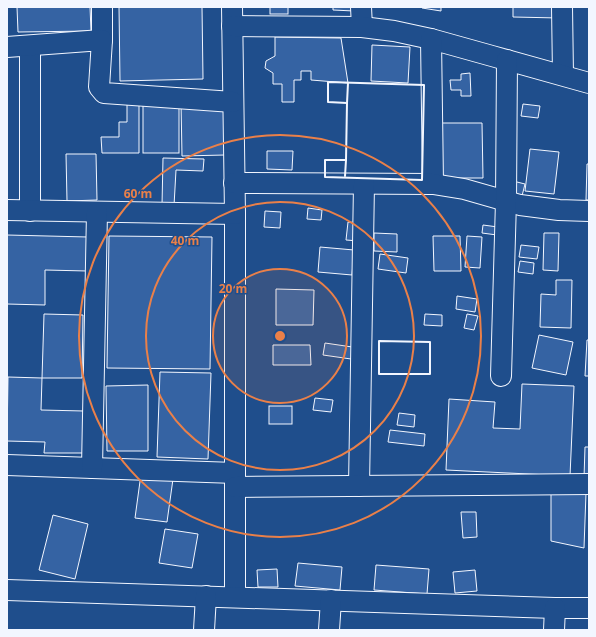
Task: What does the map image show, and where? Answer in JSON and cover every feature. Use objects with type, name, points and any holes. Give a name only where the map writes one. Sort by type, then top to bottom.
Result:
[{"type":"street","points":[[102,7],[102,40],[99,87],[104,93],[233,102]]},
{"type":"street","points":[[361,7],[362,27]]},
{"type":"street","points":[[562,7],[563,75]]},
{"type":"street","points":[[235,597],[235,214],[232,16],[394,31],[431,39],[589,83]]},
{"type":"street","points":[[431,39],[434,184]]},
{"type":"street","points":[[7,47],[102,40]]},
{"type":"street","points":[[30,46],[30,211]]},
{"type":"street","points":[[501,376],[506,201],[507,60]]},
{"type":"street","points":[[234,183],[434,184],[464,189],[520,205],[559,210],[589,211]]},
{"type":"street","points":[[359,486],[364,184]]},
{"type":"street","points":[[7,210],[235,214]]},
{"type":"street","points":[[92,468],[97,212]]},
{"type":"street","points":[[7,465],[92,468],[235,480],[359,486],[589,484]]},
{"type":"street","points":[[7,590],[589,608]]},
{"type":"street","points":[[204,630],[206,596]]},
{"type":"street","points":[[329,630],[331,600]]},
{"type":"street","points":[[554,630],[555,608]]},
{"type":"building","points":[[17,7],[90,7],[91,31],[18,32]]},
{"type":"building","points":[[119,7],[202,7],[203,79],[120,81]]},
{"type":"building","points":[[270,7],[288,7],[288,14],[270,14]]},
{"type":"building","points":[[333,7],[354,7],[354,11],[333,10]]},
{"type":"building","points":[[441,7],[441,11],[422,8]]},
{"type":"building","points":[[513,7],[559,7],[559,18],[513,17]]},
{"type":"building","points":[[275,37],[341,38],[348,83],[311,80],[311,71],[301,71],[301,80],[294,80],[294,102],[282,102],[282,84],[273,84],[273,73],[265,68],[266,61],[275,56]]},
{"type":"building","points":[[372,45],[410,47],[408,83],[371,81]]},
{"type":"building","points":[[470,73],[471,96],[461,96],[461,90],[451,90],[450,80],[461,80],[461,74]]},
{"type":"building","points":[[181,102],[224,102],[225,155],[182,156]]},
{"type":"building","points":[[139,103],[139,153],[102,153],[101,137],[119,137],[119,122],[127,122],[127,104]]},
{"type":"building","points":[[143,104],[179,104],[179,153],[143,153]]},
{"type":"building","points":[[523,104],[540,106],[538,118],[521,116]]},
{"type":"building","points":[[434,123],[482,123],[483,178],[434,178]]},
{"type":"building","points":[[530,149],[559,152],[554,194],[525,191]]},
{"type":"building","points":[[267,151],[293,151],[292,170],[267,169]]},
{"type":"building","points":[[66,154],[96,154],[97,200],[67,201]]},
{"type":"building","points":[[163,158],[204,159],[203,171],[176,170],[174,206],[162,205]]},
{"type":"building","points":[[587,164],[589,164],[589,200],[586,200]]},
{"type":"building","points":[[513,181],[525,184],[521,200],[509,197]]},
{"type":"building","points":[[308,208],[322,210],[321,220],[307,219]]},
{"type":"building","points":[[265,211],[281,212],[280,228],[264,227]]},
{"type":"building","points":[[348,222],[361,223],[359,241],[346,240]]},
{"type":"building","points":[[483,225],[498,227],[497,235],[482,233]]},
{"type":"building","points":[[374,233],[397,234],[397,252],[374,251]]},
{"type":"building","points":[[544,233],[559,233],[558,271],[543,270]]},
{"type":"building","points":[[7,235],[88,237],[87,271],[45,270],[45,305],[7,304]]},
{"type":"building","points":[[109,236],[212,237],[210,369],[107,368]]},
{"type":"building","points":[[433,236],[460,236],[461,271],[434,271]]},
{"type":"building","points":[[467,236],[482,237],[480,268],[465,267]]},
{"type":"building","points":[[521,245],[539,247],[537,259],[519,257]]},
{"type":"building","points":[[320,247],[354,250],[352,275],[318,272]]},
{"type":"building","points":[[380,254],[408,258],[406,273],[378,269]]},
{"type":"building","points":[[520,261],[534,263],[533,274],[518,272]]},
{"type":"building","points":[[556,280],[572,280],[571,328],[540,327],[541,294],[556,295]]},
{"type":"building","points":[[276,289],[314,290],[313,325],[276,325]]},
{"type":"building","points":[[457,296],[477,299],[475,312],[456,309]]},
{"type":"building","points":[[44,314],[83,315],[82,378],[42,378]]},
{"type":"building","points":[[425,314],[442,315],[442,326],[424,325]]},
{"type":"building","points":[[467,314],[478,316],[474,330],[464,328]]},
{"type":"building","points":[[539,335],[573,342],[566,375],[532,368]]},
{"type":"building","points":[[587,340],[589,340],[589,376],[585,376]]},
{"type":"building","points":[[325,343],[359,348],[358,360],[323,355]]},
{"type":"building","points":[[273,345],[310,345],[311,365],[273,365]]},
{"type":"building","points":[[160,372],[211,373],[208,459],[157,457]]},
{"type":"building","points":[[8,377],[42,378],[41,410],[84,411],[83,453],[44,453],[45,442],[7,441]]},
{"type":"building","points":[[522,384],[574,386],[570,476],[446,470],[449,399],[495,402],[493,428],[520,429]]},
{"type":"building","points":[[148,385],[148,451],[107,451],[106,386]]},
{"type":"building","points":[[315,398],[333,400],[331,412],[313,410]]},
{"type":"building","points":[[269,406],[292,406],[292,424],[269,424]]},
{"type":"building","points":[[399,413],[415,415],[414,427],[397,425]]},
{"type":"building","points":[[390,430],[425,434],[424,446],[388,442]]},
{"type":"building","points":[[585,447],[589,447],[589,478],[584,478]]},
{"type":"building","points":[[141,474],[173,479],[167,522],[135,518]]},
{"type":"building","points":[[586,493],[584,548],[551,541],[551,494]]},
{"type":"building","points":[[461,512],[476,512],[477,537],[463,538]]},
{"type":"building","points":[[53,515],[88,524],[75,579],[39,570]]},
{"type":"building","points":[[165,529],[198,534],[192,568],[159,563]]},
{"type":"building","points":[[298,563],[342,567],[340,590],[295,586]]},
{"type":"building","points":[[376,565],[429,569],[427,594],[374,590]]},
{"type":"building","points":[[277,569],[278,587],[258,587],[257,570]]},
{"type":"building","points":[[475,570],[477,591],[455,593],[453,572]]},
{"type":"wall","points":[[328,82],[424,85],[422,180],[325,177],[325,160],[346,160],[347,103],[328,102],[328,82]]},
{"type":"wall","points":[[347,103],[348,83]]},
{"type":"wall","points":[[345,176],[346,160]]},
{"type":"wall","points":[[379,341],[430,342],[430,374],[379,374],[379,341]]}]
